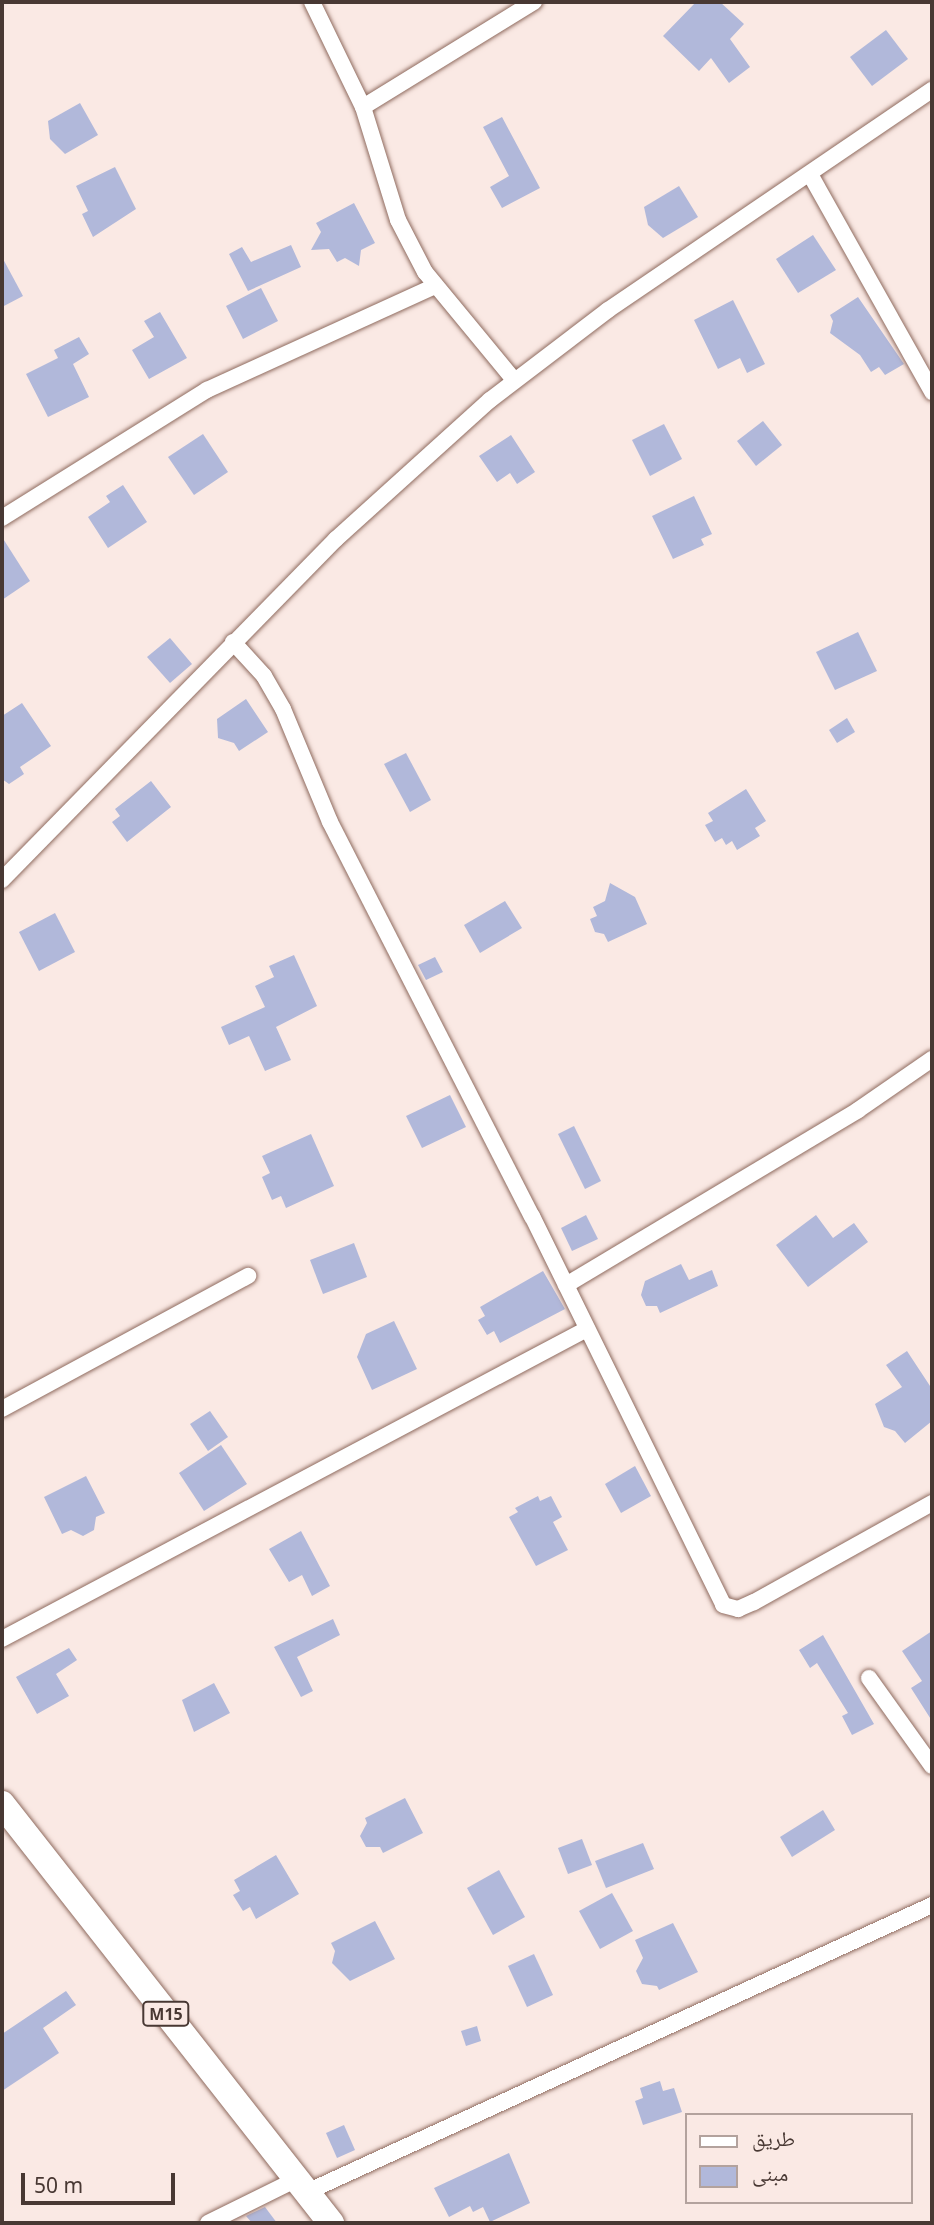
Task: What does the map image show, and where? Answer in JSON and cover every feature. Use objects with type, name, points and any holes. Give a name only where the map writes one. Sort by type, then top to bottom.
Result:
[{"type":"highway","name":"M15","points":[[2,1804],[331,2223]]},
{"type":"street","points":[[312,2],[363,107],[398,220],[435,286],[514,380]]},
{"type":"street","points":[[363,107],[534,2]]},
{"type":"street","points":[[2,880],[233,642],[389,488],[514,380],[608,310],[811,176],[932,90]]},
{"type":"street","points":[[811,176],[932,392]]},
{"type":"street","points":[[2,518],[207,390],[435,286]]},
{"type":"street","points":[[233,642],[264,676],[283,709],[330,822],[566,1285],[715,1590],[729,1608],[754,1602],[929,1510]]},
{"type":"street","points":[[566,1285],[858,1110],[932,1059]]},
{"type":"street","points":[[2,1409],[248,1276]]},
{"type":"street","points":[[2,1639],[587,1329]]},
{"type":"street","points":[[869,1678],[930,1758]]},
{"type":"street","points":[[208,2223],[302,2186],[932,1905]]},
{"type":"building","points":[[696,2],[720,2],[744,24],[730,39],[750,67],[729,83],[711,58],[699,71],[663,36]]},
{"type":"building","points":[[886,30],[908,59],[872,86],[850,57]]},
{"type":"building","points":[[80,103],[98,135],[65,154],[50,139],[48,121]]},
{"type":"building","points":[[502,117],[540,188],[502,208],[490,187],[509,176],[483,127]]},
{"type":"building","points":[[115,167],[136,209],[93,237],[82,214],[88,211],[76,186]]},
{"type":"building","points":[[679,186],[698,217],[663,238],[648,225],[644,207]]},
{"type":"building","points":[[354,203],[375,243],[361,250],[359,266],[345,258],[337,262],[329,249],[311,250],[321,232],[316,223]]},
{"type":"building","points":[[813,235],[836,270],[798,293],[776,259]]},
{"type":"building","points":[[291,245],[301,267],[248,291],[229,254],[242,247],[251,262]]},
{"type":"building","points":[[2,257],[23,296],[2,307]]},
{"type":"building","points":[[261,288],[278,321],[243,339],[226,306]]},
{"type":"building","points":[[858,297],[904,364],[885,375],[879,367],[871,372],[860,355],[830,333],[833,321],[830,315]]},
{"type":"building","points":[[733,300],[765,364],[747,373],[740,358],[718,369],[694,320]]},
{"type":"building","points":[[160,312],[187,358],[149,379],[132,350],[154,337],[144,321]]},
{"type":"building","points":[[79,337],[89,354],[73,364],[89,397],[48,417],[26,374],[58,358],[54,350]]},
{"type":"building","points":[[763,421],[782,445],[756,466],[737,441]]},
{"type":"building","points":[[664,424],[682,459],[650,476],[632,440]]},
{"type":"building","points":[[203,434],[228,472],[194,495],[168,457]]},
{"type":"building","points":[[511,435],[535,472],[517,484],[510,473],[497,482],[479,456]]},
{"type":"building","points":[[123,485],[147,522],[108,548],[88,517],[110,502],[106,496]]},
{"type":"building","points":[[694,496],[712,534],[701,539],[704,545],[673,559],[652,516]]},
{"type":"building","points":[[2,537],[30,581],[2,600]]},
{"type":"building","points":[[858,632],[877,671],[835,690],[816,652]]},
{"type":"building","points":[[170,638],[192,664],[170,683],[147,657]]},
{"type":"building","points":[[246,699],[268,732],[239,751],[234,743],[218,738],[217,719]]},
{"type":"building","points":[[22,703],[51,746],[20,767],[24,774],[9,784],[2,779],[2,716]]},
{"type":"building","points":[[847,718],[855,732],[837,743],[829,730]]},
{"type":"building","points":[[406,753],[431,800],[410,812],[384,764]]},
{"type":"building","points":[[151,781],[171,807],[127,842],[112,822],[120,816],[115,809]]},
{"type":"building","points":[[746,789],[766,821],[755,828],[760,836],[737,850],[732,841],[726,845],[722,838],[715,842],[705,825],[713,821],[708,813]]},
{"type":"building","points":[[610,883],[635,897],[647,924],[608,942],[604,934],[595,932],[590,919],[597,916],[593,907],[605,901]]},
{"type":"building","points":[[505,901],[522,928],[480,953],[464,925]]},
{"type":"building","points":[[55,913],[75,952],[39,971],[19,932]]},
{"type":"building","points":[[294,955],[317,1006],[276,1027],[291,1060],[265,1071],[249,1036],[229,1045],[221,1027],[265,1007],[255,986],[274,977],[269,966]]},
{"type":"building","points":[[435,957],[443,972],[426,980],[418,965]]},
{"type":"building","points":[[450,1095],[466,1127],[422,1148],[406,1116]]},
{"type":"building","points":[[574,1126],[601,1181],[585,1189],[558,1134]]},
{"type":"building","points":[[311,1134],[334,1186],[286,1208],[281,1196],[272,1200],[262,1177],[270,1173],[262,1156]]},
{"type":"building","points":[[586,1215],[598,1239],[572,1251],[561,1228]]},
{"type":"building","points":[[816,1215],[833,1238],[854,1223],[868,1242],[808,1287],[776,1245]]},
{"type":"building","points":[[354,1243],[367,1277],[323,1294],[310,1260]]},
{"type":"building","points":[[681,1264],[689,1280],[712,1270],[718,1286],[660,1313],[657,1306],[646,1306],[641,1295],[645,1281]]},
{"type":"building","points":[[543,1271],[565,1309],[500,1343],[494,1331],[487,1335],[478,1320],[485,1316],[480,1307]]},
{"type":"building","points":[[394,1321],[417,1369],[372,1390],[357,1357],[366,1334]]},
{"type":"building","points":[[907,1351],[932,1389],[932,1421],[905,1443],[895,1431],[884,1427],[875,1404],[902,1387],[886,1365]]},
{"type":"building","points":[[210,1411],[228,1437],[208,1451],[190,1424]]},
{"type":"building","points":[[221,1445],[247,1484],[204,1511],[179,1473]]},
{"type":"building","points":[[635,1466],[651,1496],[621,1513],[605,1484]]},
{"type":"building","points":[[86,1476],[105,1513],[96,1517],[94,1530],[83,1536],[71,1530],[62,1534],[44,1497]]},
{"type":"building","points":[[538,1496],[540,1501],[551,1496],[562,1517],[553,1522],[568,1550],[536,1566],[509,1517],[518,1512],[515,1508]]},
{"type":"building","points":[[301,1531],[330,1586],[312,1596],[302,1575],[289,1582],[269,1549]]},
{"type":"building","points":[[333,1619],[340,1635],[297,1657],[313,1691],[301,1697],[274,1647]]},
{"type":"building","points":[[932,1631],[932,1721],[911,1688],[922,1681],[902,1651]]},
{"type":"building","points":[[823,1635],[874,1724],[852,1735],[842,1716],[848,1713],[817,1663],[810,1668],[799,1650]]},
{"type":"building","points":[[69,1648],[77,1660],[56,1674],[69,1696],[37,1714],[16,1677]]},
{"type":"building","points":[[214,1683],[230,1713],[194,1732],[182,1700]]},
{"type":"building","points":[[405,1798],[423,1833],[383,1853],[380,1847],[366,1847],[360,1836],[367,1823],[365,1818]]},
{"type":"building","points":[[823,1810],[835,1830],[792,1857],[780,1837]]},
{"type":"building","points":[[582,1839],[592,1865],[568,1874],[558,1848]]},
{"type":"building","points":[[643,1843],[654,1869],[606,1888],[595,1861]]},
{"type":"building","points":[[276,1855],[299,1894],[256,1919],[250,1907],[243,1911],[233,1895],[240,1891],[234,1880]]},
{"type":"building","points":[[499,1870],[525,1917],[493,1935],[467,1888]]},
{"type":"building","points":[[612,1893],[633,1931],[600,1949],[579,1911]]},
{"type":"building","points":[[375,1921],[395,1959],[350,1981],[332,1963],[335,1951],[331,1943]]},
{"type":"building","points":[[673,1923],[698,1972],[659,1990],[657,1986],[642,1984],[636,1971],[643,1958],[635,1940]]},
{"type":"building","points":[[534,1954],[553,1995],[527,2007],[508,1966]]},
{"type":"building","points":[[66,1991],[76,2005],[43,2028],[59,2053],[2,2091],[2,2034]]},
{"type":"building","points":[[477,2026],[481,2041],[466,2046],[461,2031]]},
{"type":"building","points":[[660,2081],[663,2091],[674,2088],[682,2112],[643,2125],[635,2101],[643,2098],[640,2088]]},
{"type":"building","points":[[344,2125],[355,2150],[337,2158],[326,2133]]},
{"type":"building","points":[[509,2153],[530,2203],[490,2222],[483,2207],[473,2212],[470,2206],[449,2217],[434,2188]]},
{"type":"building","points":[[265,2207],[277,2223],[252,2223],[246,2216]]}]
